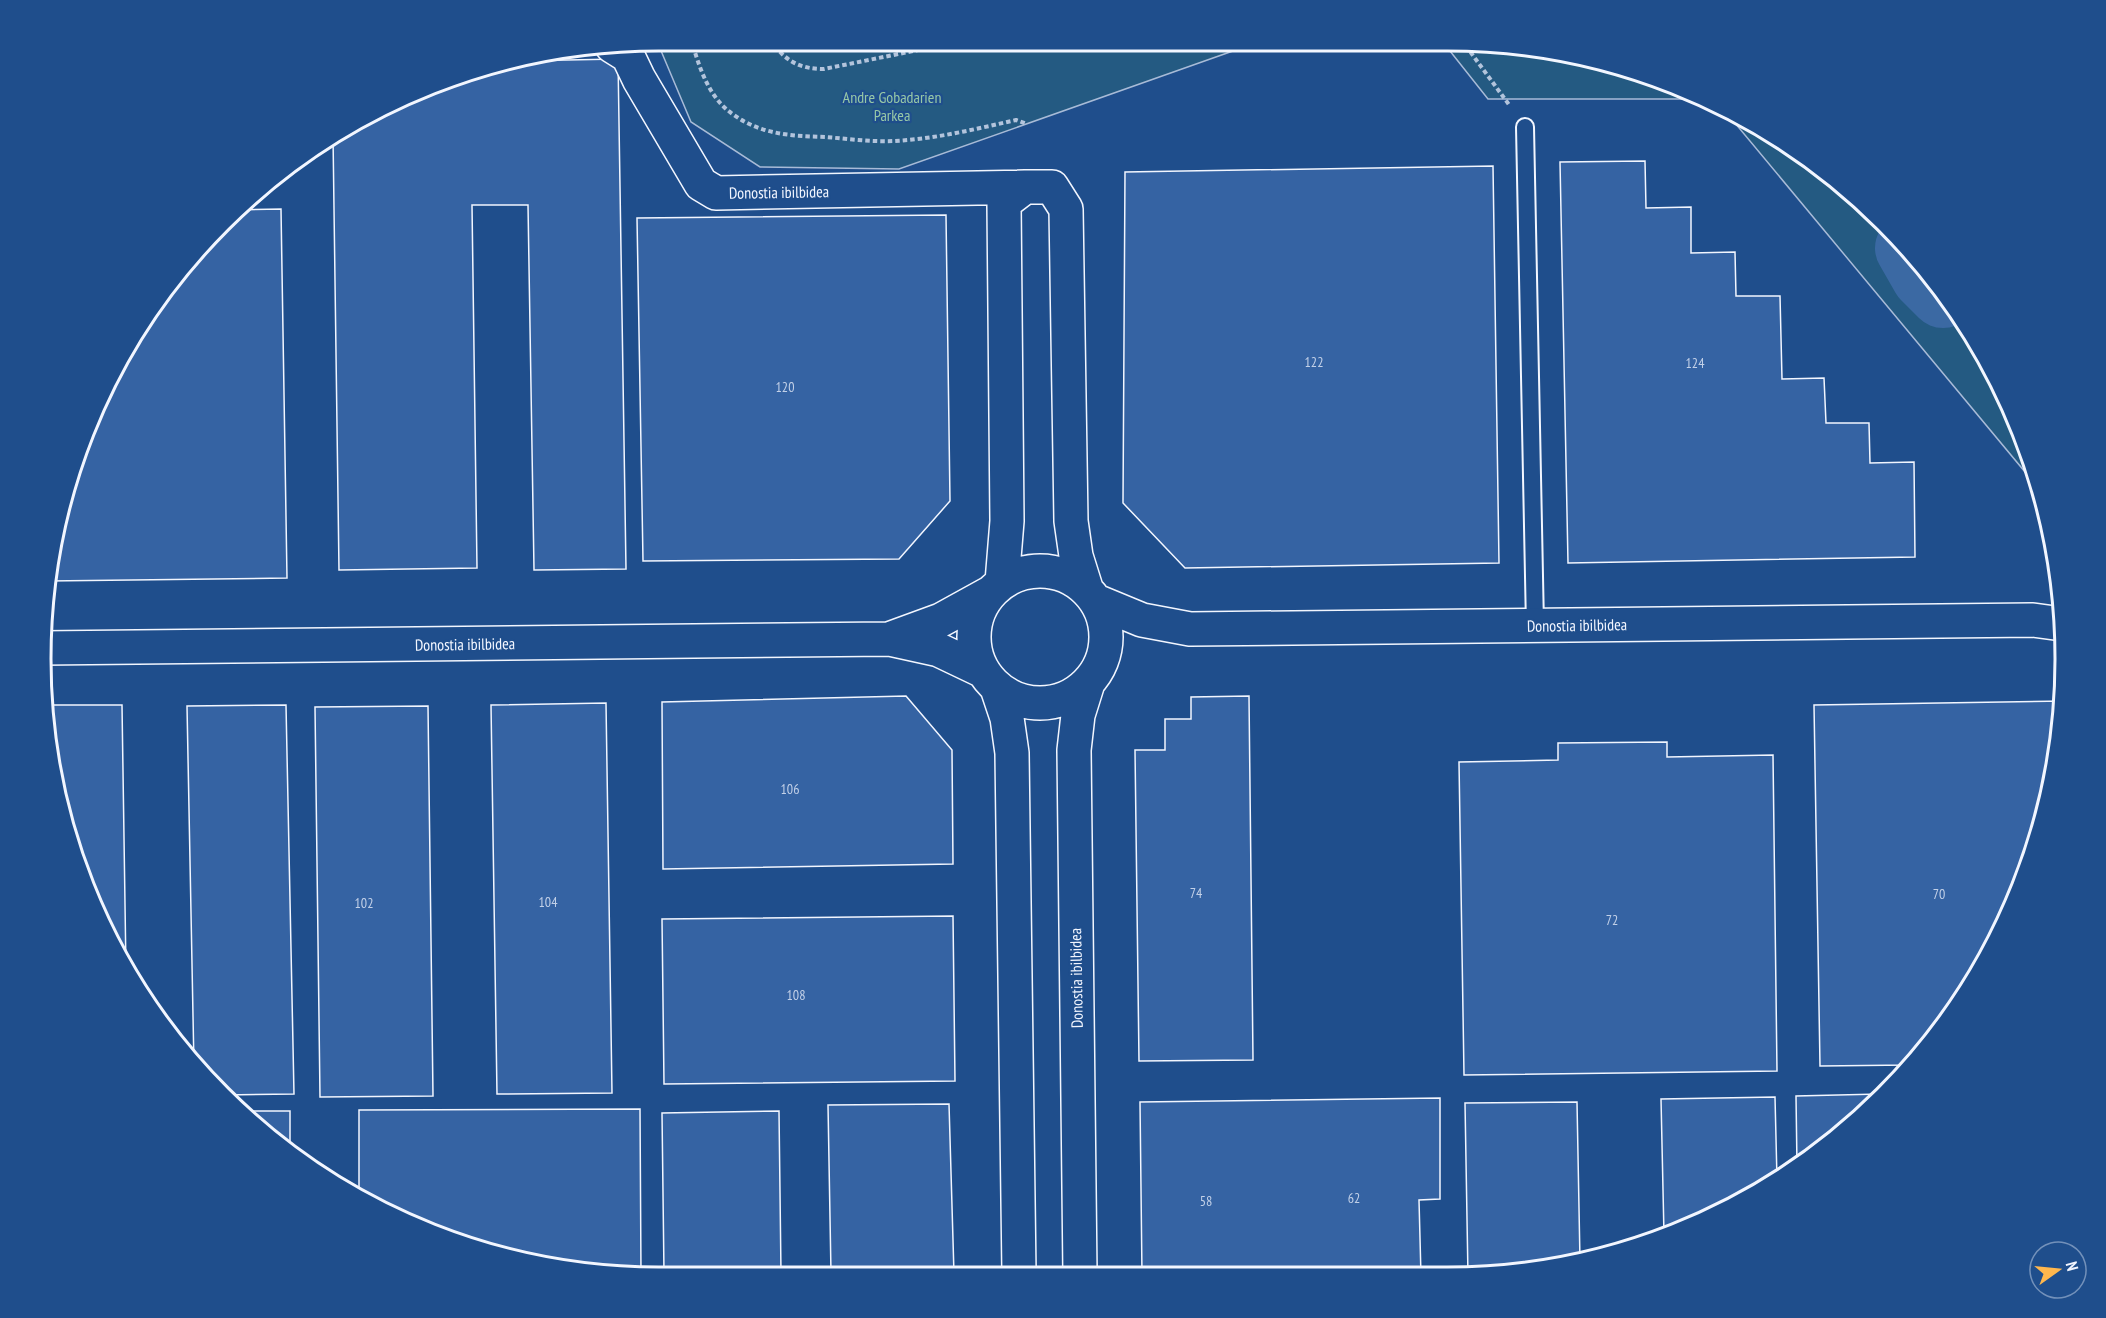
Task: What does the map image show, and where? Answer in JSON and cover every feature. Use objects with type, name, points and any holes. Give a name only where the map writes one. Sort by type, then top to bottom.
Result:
[{"type":"street","name":"Donostia ibilbidea","points":[[622,52],[628,56],[639,80],[701,184],[717,193],[1052,187],[1066,209],[1071,520],[1076,556],[1091,594],[1142,620],[1190,629],[2033,620],[2054,623]]},
{"type":"street","points":[[996,588],[1007,521],[1004,203],[1026,187]]},
{"type":"street","points":[[990,680],[1017,700],[1034,704],[1070,697],[1088,683],[1100,665],[1106,644],[1105,621],[1091,594],[1073,579],[1054,572],[1035,570],[1016,575],[996,588],[979,610],[974,631],[975,652],[1007,718],[1012,753],[1020,1267]]},
{"type":"street","name":"Donostia ibilbidea","points":[[889,639],[941,620],[996,588]]},
{"type":"street","name":"Donostia ibilbidea","points":[[51,648],[889,639],[939,650],[990,680]]},
{"type":"street","name":"Donostia ibilbidea","points":[[1080,1267],[1074,750],[1078,715],[1088,683]]},
{"type":"lane","points":[[1525,127],[1534,626]]},
{"type":"path","points":[[695,51],[701,71],[714,96],[732,114],[756,128],[783,135],[893,141],[945,135],[1016,120],[1027,124]]},
{"type":"path","points":[[780,51],[790,62],[812,69],[824,69],[913,51]]},
{"type":"path","points":[[1470,52],[1525,127]]},
{"type":"green space","name":"Andre Gobadarien Parkea","points":[[661,51],[1233,51],[899,169],[760,167],[691,122]]},
{"type":"green space","points":[[1450,51],[1526,56],[1566,63],[1642,83],[1684,99],[1488,99]]},
{"type":"green space","points":[[1736,124],[1785,153],[1817,177],[1877,229],[1904,258],[1953,321],[1974,355],[2009,426],[2025,473]]},
{"type":"building","points":[[618,59],[626,569],[534,570],[528,205],[472,205],[477,568],[339,570],[333,146],[355,132],[426,97],[502,72],[556,60]]},
{"type":"building","points":[[1645,161],[1646,208],[1691,207],[1691,253],[1735,252],[1736,296],[1780,296],[1782,379],[1824,378],[1826,423],[1869,423],[1870,463],[1914,462],[1915,557],[1568,563],[1560,162]]},
{"type":"building","points":[[1493,166],[1499,563],[1185,568],[1123,503],[1125,172]]},
{"type":"building","points":[[281,209],[287,578],[56,581],[63,540],[83,464],[97,426],[132,355],[153,321],[202,258],[250,210]]},
{"type":"building","points":[[946,215],[950,501],[899,559],[643,561],[637,218]]},
{"type":"building","points":[[906,696],[952,750],[953,864],[663,869],[662,702]]},
{"type":"building","points":[[1249,696],[1253,1060],[1139,1061],[1135,750],[1165,750],[1165,719],[1191,719],[1191,697]]},
{"type":"building","points":[[2054,701],[2043,778],[2023,854],[2009,892],[1974,963],[1953,997],[1899,1065],[1820,1066],[1814,705]]},
{"type":"building","points":[[606,703],[612,1093],[497,1094],[491,705]]},
{"type":"building","points":[[53,705],[122,705],[126,951],[97,892],[83,854],[63,778]]},
{"type":"building","points":[[286,705],[294,1094],[235,1095],[194,1050],[187,706]]},
{"type":"building","points":[[428,706],[433,1096],[320,1097],[315,707]]},
{"type":"building","points":[[1667,742],[1667,757],[1773,755],[1777,1071],[1464,1075],[1459,762],[1558,760],[1558,743]]},
{"type":"building","points":[[953,916],[955,1081],[664,1084],[662,919]]},
{"type":"building","points":[[1871,1094],[1848,1116],[1797,1156],[1796,1096]]},
{"type":"building","points":[[1775,1097],[1777,1170],[1716,1204],[1664,1227],[1661,1099]]},
{"type":"building","points":[[1440,1098],[1440,1199],[1419,1200],[1421,1267],[1142,1267],[1140,1102]]},
{"type":"building","points":[[1577,1102],[1580,1252],[1526,1262],[1468,1266],[1465,1103]]},
{"type":"building","points":[[949,1104],[954,1267],[831,1267],[828,1105]]},
{"type":"building","points":[[640,1109],[641,1267],[580,1262],[502,1246],[426,1221],[359,1188],[359,1110]]},
{"type":"building","points":[[253,1111],[290,1111],[290,1142]]},
{"type":"building","points":[[779,1111],[781,1267],[664,1267],[662,1113]]}]
